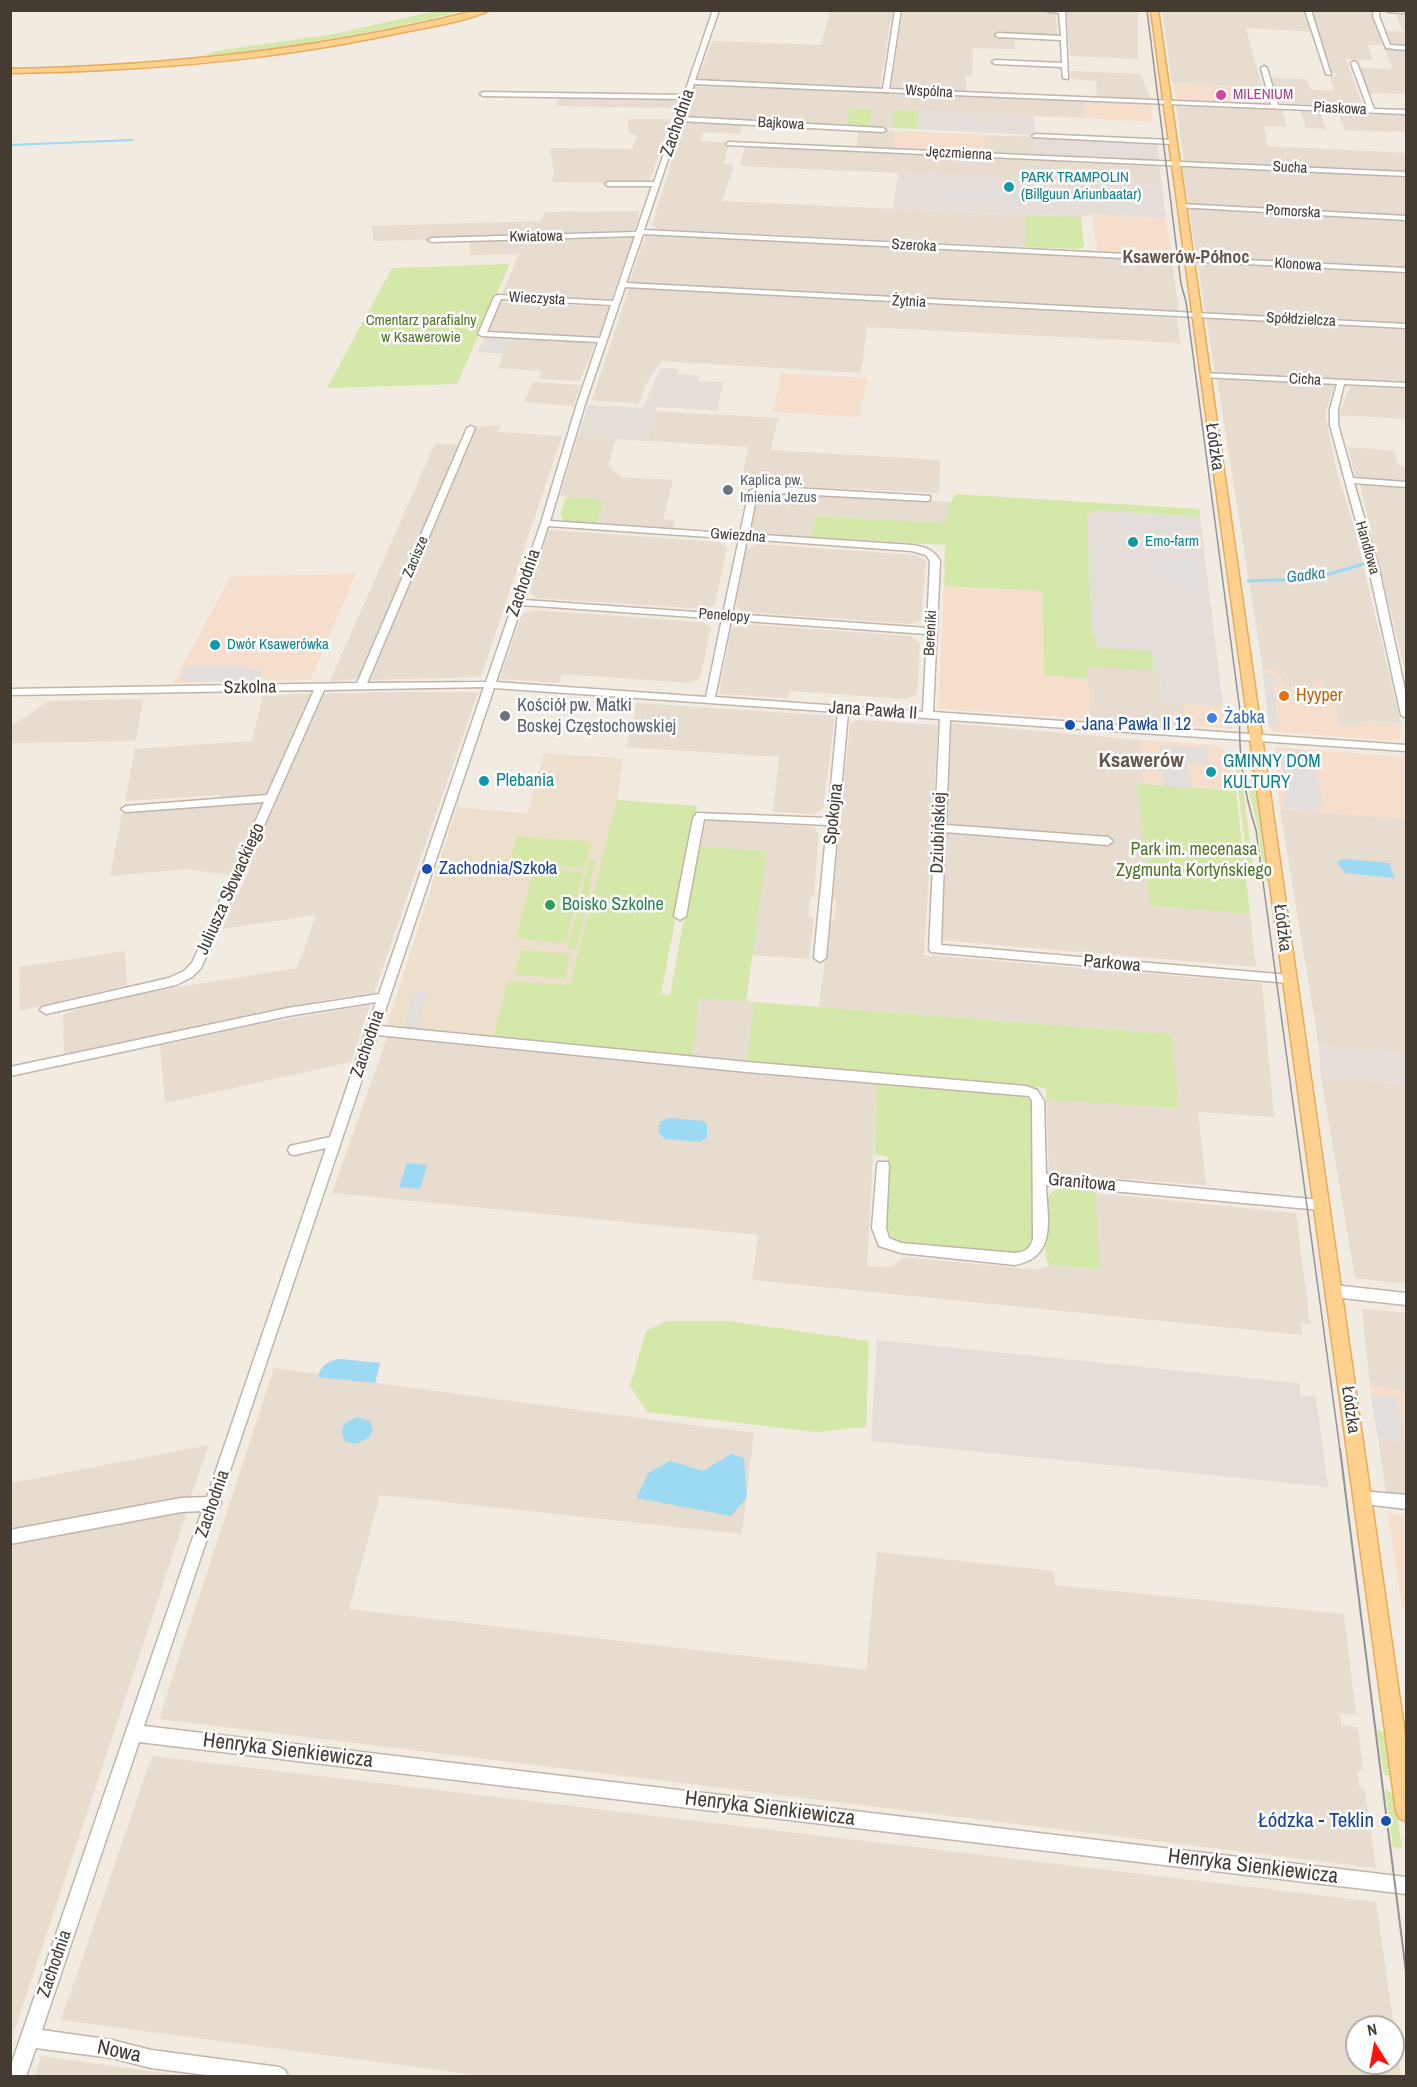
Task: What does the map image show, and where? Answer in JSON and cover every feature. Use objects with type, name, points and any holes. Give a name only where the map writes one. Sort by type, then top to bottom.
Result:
[{"type":"main road","points":[[10,69],[133,63],[247,53],[371,33],[473,10]]},
{"type":"main road","points":[[10,69],[135,67],[249,56],[374,37],[488,10]]},
{"type":"main road","name":"Łódzka","points":[[1154,10],[1195,315],[1407,1811]]},
{"type":"street","name":"Zachodnia","points":[[17,2076],[214,1503],[545,523],[581,404],[716,10]]},
{"type":"street","points":[[886,90],[898,10]]},
{"type":"street","points":[[1041,10],[1062,11],[1066,78]]},
{"type":"street","points":[[1308,10],[1329,74]]},
{"type":"street","points":[[1377,10],[1379,27],[1388,47],[1407,48]]},
{"type":"street","points":[[1388,10],[1407,11]]},
{"type":"street","points":[[998,35],[1064,38]]},
{"type":"street","points":[[995,62],[1065,65]]},
{"type":"street","points":[[1354,63],[1372,111]]},
{"type":"street","points":[[1264,68],[1275,106]]},
{"type":"street","name":"Wspólna","points":[[692,82],[1166,102]]},
{"type":"street","points":[[483,94],[687,97]]},
{"type":"street","name":"Piaskowa","points":[[1166,102],[1407,112]]},
{"type":"street","name":"Bajkowa","points":[[680,119],[883,130]]},
{"type":"street","points":[[1035,136],[1171,142]]},
{"type":"street","name":"Jęczmienna","points":[[729,144],[1174,163]]},
{"type":"street","name":"Sucha","points":[[1174,163],[1407,174]]},
{"type":"street","points":[[608,184],[657,184]]},
{"type":"street","name":"Pomorska","points":[[1180,206],[1407,218]]},
{"type":"street","name":"Kwiatowa","points":[[432,240],[640,233]]},
{"type":"street","name":"Szeroka","points":[[640,233],[1188,259]]},
{"type":"street","name":"Klonowa","points":[[1188,259],[1407,270]]},
{"type":"street","name":"Żytnia","points":[[623,285],[1195,315]]},
{"type":"street","name":"Wieczysta","points":[[603,340],[482,334],[498,297],[616,303]]},
{"type":"street","name":"Spółdzielcza","points":[[1195,315],[1407,326]]},
{"type":"street","name":"Cicha","points":[[1204,375],[1407,385]]},
{"type":"street","name":"Handlowa","points":[[1341,382],[1333,417],[1348,480],[1374,569],[1407,715]]},
{"type":"street","name":"Zacisze","points":[[362,686],[471,428]]},
{"type":"street","points":[[1348,480],[1407,484]]},
{"type":"street","points":[[710,700],[754,490],[927,498]]},
{"type":"street","name":"Gwiezdna","points":[[545,523],[912,548],[930,554]]},
{"type":"street","name":"Bereniki","points":[[928,715],[935,561],[930,554]]},
{"type":"street","name":"Penelopy","points":[[517,602],[931,631]]},
{"type":"street","name":"Jana Pawła II","points":[[489,685],[1407,748]]},
{"type":"street","name":"Szkolna","points":[[10,692],[489,685]]},
{"type":"street","name":"Juliusza Słowackiego","points":[[46,1010],[172,982],[192,969],[203,953],[321,686]]},
{"type":"street","name":"Spokojna","points":[[820,958],[843,710]]},
{"type":"street","name":"Dziubińskiej","points":[[935,949],[945,716]]},
{"type":"street","name":"Juliusza Słowackiego","points":[[126,809],[270,798]]},
{"type":"street","points":[[680,915],[698,818],[701,815],[834,822]]},
{"type":"street","points":[[940,828],[1108,841]]},
{"type":"street","name":"Parkowa","points":[[935,949],[1289,979]]},
{"type":"street","points":[[10,1072],[288,1012],[384,997]]},
{"type":"street","points":[[373,1030],[747,1067],[1026,1091],[1032,1093],[1038,1101],[1040,1179]]},
{"type":"street","points":[[294,1150],[335,1142]]},
{"type":"street","name":"Granitowa","points":[[883,1166],[879,1228],[884,1242],[891,1247],[1015,1259],[1033,1254],[1038,1248],[1040,1179],[1321,1205]]},
{"type":"street","points":[[1333,1291],[1407,1299]]},
{"type":"street","points":[[1362,1498],[1407,1502]]},
{"type":"street","points":[[10,1537],[181,1505],[214,1503]]},
{"type":"street","name":"Henryka Sienkiewicza","points":[[134,1733],[1407,1886]]},
{"type":"street","name":"Nowa","points":[[30,2038],[112,2049],[151,2059],[279,2076]]},
{"type":"shaded area","points":[[1351,10],[1371,12],[1378,30],[1403,32],[1395,13],[1406,13],[1406,94],[1368,93],[1356,68],[1393,69],[1383,45],[1368,45],[1373,60],[1346,59],[1363,107],[1280,103],[1272,78],[1307,79],[1311,90],[1334,91],[1330,78],[1338,74],[1330,72],[1317,32],[1246,28],[1262,87],[1172,83],[1162,11]]},
{"type":"shaded area","points":[[830,11],[892,11],[880,88],[697,79],[713,41],[821,45]]},
{"type":"shaded area","points":[[903,11],[1056,11],[1057,35],[1015,38],[1015,49],[973,48],[972,76],[966,76],[966,92],[895,89],[891,87]]},
{"type":"shaded area","points":[[1067,11],[1138,11],[1138,59],[1070,56]]},
{"type":"shaded area","points":[[1070,71],[1141,74],[1151,100],[1097,98],[1096,81],[1071,79]]},
{"type":"shaded area","points":[[1173,83],[1262,87],[1267,103],[1176,100]]},
{"type":"shaded area","points":[[695,84],[1085,100],[1085,118],[895,110],[894,128],[869,128],[871,109],[849,108],[846,125],[687,118],[685,117]]},
{"type":"shaded area","points":[[559,96],[678,98],[674,108],[557,106]]},
{"type":"shaded area","points":[[1085,100],[1151,103],[1153,122],[1085,118]]},
{"type":"shaded area","points":[[1176,105],[1282,109],[1287,127],[1264,126],[1267,146],[1406,153],[1406,172],[1184,161]]},
{"type":"shaded area","points":[[1300,110],[1320,111],[1326,129],[1306,128]]},
{"type":"shaded area","points":[[920,111],[1034,116],[1035,135],[916,129]]},
{"type":"shaded area","points":[[1338,112],[1406,114],[1406,132],[1345,130]]},
{"type":"shaded area","points":[[628,119],[671,119],[649,183],[552,182],[554,173],[550,148],[632,149],[637,135],[629,134]]},
{"type":"shaded area","points":[[684,121],[743,123],[741,134],[704,132],[700,141],[729,143],[724,164],[734,165],[722,201],[1025,215],[1025,247],[658,229],[652,225]]},
{"type":"shaded area","points":[[859,129],[895,131],[894,148],[856,147]]},
{"type":"shaded area","points":[[895,131],[985,135],[985,153],[894,148]]},
{"type":"shaded area","points":[[985,135],[1034,137],[1035,155],[985,153]]},
{"type":"shaded area","points":[[1034,137],[1158,143],[1159,160],[1035,155]]},
{"type":"shaded area","points":[[745,146],[1159,166],[1162,185],[740,166]]},
{"type":"shaded area","points":[[1182,165],[1406,175],[1406,383],[1215,373]]},
{"type":"shaded area","points":[[898,173],[1162,185],[1166,218],[1093,214],[1081,217],[893,209]]},
{"type":"shaded area","points":[[947,190],[1077,196],[1078,204],[947,198]]},
{"type":"shaded area","points":[[640,211],[634,230],[630,230],[629,233],[520,237],[520,234],[514,234],[513,237],[374,241],[372,226],[541,221],[545,212]]},
{"type":"shaded area","points":[[1093,214],[1166,218],[1171,255],[1097,252]]},
{"type":"shaded area","points":[[646,235],[1172,261],[1179,313],[631,284],[629,283]]},
{"type":"shaded area","points":[[634,236],[611,299],[502,294],[519,254],[470,255],[470,240],[513,238],[513,242],[520,242],[520,239]]},
{"type":"shaded area","points":[[629,288],[1177,318],[1180,343],[867,327],[861,373],[662,361],[648,380],[639,404],[592,400]]},
{"type":"shaded area","points":[[499,302],[611,307],[598,339],[485,333]]},
{"type":"shaded area","points":[[485,337],[510,337],[504,354],[478,352]]},
{"type":"shaded area","points":[[510,337],[596,342],[580,381],[539,379],[541,371],[498,368]]},
{"type":"shaded area","points":[[660,368],[679,369],[678,374],[699,376],[698,381],[723,382],[717,411],[657,407],[648,439],[578,437],[588,405],[643,408]]},
{"type":"shaded area","points":[[781,373],[867,378],[860,417],[773,412]]},
{"type":"shaded area","points":[[1217,378],[1335,384],[1325,414],[1337,473],[1354,526],[1401,724],[1371,721],[1356,727],[1342,726],[1339,723],[1336,706],[1326,702],[1316,690],[1286,687],[1273,669],[1263,670]]},
{"type":"shaded area","points":[[533,382],[581,385],[573,406],[524,402]]},
{"type":"shaded area","points":[[1350,386],[1406,389],[1406,419],[1339,415]]},
{"type":"shaded area","points":[[656,411],[778,418],[771,450],[940,460],[939,493],[741,484],[748,447],[616,439],[608,466],[621,477],[673,480],[663,519],[675,521],[673,528],[598,523],[604,499],[560,496],[578,437],[648,439]]},
{"type":"shaded area","points":[[501,425],[498,432],[562,436],[481,677],[369,680],[475,427]]},
{"type":"shaded area","points":[[435,443],[460,445],[360,679],[330,681]]},
{"type":"shaded area","points":[[1348,447],[1394,451],[1399,466],[1406,467],[1406,482],[1356,479]]},
{"type":"shaded area","points":[[1360,485],[1406,487],[1406,675]]},
{"type":"shaded area","points":[[767,493],[948,502],[947,523],[815,516],[812,537],[759,533],[751,528],[757,497]]},
{"type":"shaded area","name":"Emo-farm","points":[[1098,510],[1200,517],[1223,706],[1161,702],[1160,671],[1153,670],[1152,652],[1097,648],[1096,638],[1092,635],[1087,515]]},
{"type":"shaded area","points":[[1118,516],[1184,520],[1185,528],[1168,527],[1168,530],[1119,527]]},
{"type":"shaded area","points":[[549,530],[719,542],[727,547],[715,605],[705,609],[536,598],[529,592]]},
{"type":"shaded area","points":[[757,544],[916,555],[926,561],[921,620],[911,624],[744,612],[736,606],[746,549]]},
{"type":"shaded area","points":[[1177,550],[1194,554],[1198,590],[1171,588],[1167,577],[1156,575],[1154,562],[1174,560],[1177,558]]},
{"type":"shaded area","points":[[356,574],[310,680],[173,683],[231,576]]},
{"type":"shaded area","points":[[944,586],[1042,591],[1044,675],[1088,679],[1090,719],[938,709]]},
{"type":"shaded area","points":[[533,610],[702,622],[711,627],[700,678],[689,683],[562,674],[560,683],[500,679],[522,614]]},
{"type":"shaded area","points":[[742,624],[911,636],[920,643],[917,694],[907,699],[790,691],[788,698],[719,694],[731,629]]},
{"type":"shaded area","points":[[1086,647],[1160,671],[1161,702],[1184,703],[1186,726],[1090,719]]},
{"type":"shaded area","points":[[186,666],[244,666],[247,669],[263,670],[260,680],[180,682]]},
{"type":"shaded area","points":[[1273,669],[1282,678],[1286,687],[1315,690],[1310,682],[1323,681],[1326,701],[1336,706],[1339,723],[1342,726],[1356,727],[1359,721],[1401,724],[1400,741],[1274,732],[1269,728],[1263,670]]},
{"type":"shaded area","points":[[1263,673],[1275,674],[1276,681],[1282,681],[1282,685],[1273,685],[1279,727],[1269,726]]},
{"type":"shaded area","points":[[478,692],[374,993],[324,1000],[64,1058],[63,1014],[119,997],[297,968],[316,915],[222,929],[322,694]]},
{"type":"shaded area","points":[[311,694],[267,795],[220,798],[220,795],[125,801],[135,749],[252,741],[263,696]]},
{"type":"shaded area","points":[[143,699],[136,741],[11,743],[11,726],[49,701]]},
{"type":"shaded area","points":[[637,703],[835,716],[823,809],[815,814],[773,812],[779,757],[626,747]]},
{"type":"shaded area","points":[[1184,703],[1230,707],[1233,729],[1186,726]]},
{"type":"shaded area","points":[[858,720],[938,725],[924,955],[1262,983],[1274,1117],[1198,1112],[1206,1185],[1049,1173],[1046,1100],[1179,1108],[1172,1034],[819,1007],[830,919],[835,919],[836,901],[833,896],[850,724]]},
{"type":"shaded area","points":[[948,723],[1140,740],[1144,785],[1137,784],[1150,906],[1250,914],[1256,967],[940,940]]},
{"type":"shaded area","points":[[1140,740],[1216,745],[1231,755],[1236,791],[1144,785]]},
{"type":"shaded area","points":[[1160,745],[1207,748],[1209,765],[1188,764],[1192,788],[1163,786]]},
{"type":"shaded area","points":[[1275,748],[1404,757],[1406,819],[1280,809]]},
{"type":"shaded area","points":[[1287,749],[1306,751],[1309,765],[1316,766],[1323,808],[1315,806],[1315,811],[1283,808],[1281,797],[1286,797],[1280,753],[1288,754]]},
{"type":"shaded area","points":[[544,753],[623,759],[617,800],[570,986],[493,1039],[386,1028],[457,807],[527,814]]},
{"type":"shaded area","points":[[262,803],[229,875],[187,869],[110,876],[122,813]]},
{"type":"shaded area","points":[[1280,809],[1406,819],[1406,1054],[1319,1046]]},
{"type":"shaded area","points":[[702,819],[812,827],[819,833],[814,895],[810,899],[808,917],[814,918],[809,959],[752,955],[767,851],[697,846]]},
{"type":"shaded area","points":[[125,951],[127,985],[20,1011],[19,967]]},
{"type":"shaded area","points":[[414,991],[428,992],[416,1030],[403,1029]]},
{"type":"shaded area","points":[[699,997],[754,1002],[747,1069],[877,1080],[867,1266],[890,1267],[905,1257],[1038,1270],[1050,1265],[1098,1269],[1096,1193],[1296,1213],[1310,1324],[1301,1323],[1302,1335],[752,1280],[758,1235],[332,1193],[389,1032],[693,1057]]},
{"type":"shaded area","points":[[370,1005],[351,1062],[165,1103],[160,1046],[249,1026]]},
{"type":"shaded area","points":[[1319,1046],[1406,1054],[1406,1084],[1321,1077]]},
{"type":"shaded area","points":[[1321,1077],[1406,1084],[1406,1284],[1355,1278]]},
{"type":"shaded area","points":[[1362,1309],[1406,1313],[1406,1391],[1370,1386]]},
{"type":"shaded area","points":[[877,1340],[1299,1383],[1301,1396],[1316,1397],[1328,1487],[871,1441]]},
{"type":"shaded area","points":[[340,1359],[380,1363],[375,1383],[754,1433],[742,1534],[380,1495],[349,1609],[866,1670],[877,1552],[1054,1571],[1055,1585],[1344,1614],[1356,1715],[1340,1713],[1341,1725],[1358,1727],[1363,1769],[1358,1772],[1359,1786],[1365,1790],[1376,1868],[159,1719],[274,1368],[318,1374],[329,1361]]},
{"type":"shaded area","points":[[1370,1386],[1406,1391],[1406,1442],[1378,1439]]},
{"type":"shaded area","points":[[1371,1395],[1397,1397],[1405,1442],[1378,1439]]},
{"type":"shaded area","points":[[1378,1439],[1406,1442],[1406,1495],[1386,1493]]},
{"type":"shaded area","points":[[209,1445],[191,1496],[11,1531],[11,1483]]},
{"type":"shaded area","points":[[185,1510],[187,1512],[11,2042],[11,1543]]},
{"type":"shaded area","points":[[1388,1513],[1406,1515],[1406,1607],[1402,1607]]},
{"type":"shaded area","points":[[152,1756],[1376,1902],[1392,2015],[1345,2015],[1345,2075],[1401,2076],[483,2076],[61,2020]]},
{"type":"shaded area","points":[[41,2056],[184,2076],[35,2076]]},
{"type":"green space","points":[[440,10],[462,11],[334,38],[203,56],[216,51],[334,34]]},
{"type":"green space","points":[[849,108],[872,109],[869,128],[846,125]]},
{"type":"green space","points":[[894,110],[920,111],[916,129],[894,128]]},
{"type":"green space","points":[[1025,215],[1081,217],[1084,247],[1078,249],[1025,247]]},
{"type":"green space","name":"Cmentarz parafialny w Ksawerowie","points":[[510,264],[457,384],[327,388],[392,268]]},
{"type":"green space","points":[[955,494],[1199,509],[1200,517],[1098,510],[1087,515],[1092,634],[1096,638],[1097,648],[1152,651],[1153,670],[1088,667],[1088,679],[1044,675],[1042,591],[944,586],[945,545],[812,537],[815,516],[946,523],[948,502],[952,501]]},
{"type":"green space","points":[[566,497],[604,499],[598,523],[564,521],[560,514]]},
{"type":"green space","points":[[1239,756],[1255,881],[1249,877],[1234,757]]},
{"type":"green space","points":[[1247,757],[1251,757],[1268,882],[1265,881],[1258,830],[1249,791],[1252,791],[1250,777],[1252,777]]},
{"type":"green space","name":"Park im. mecenasa Zygmunta Kortyńskiego","points":[[1137,784],[1236,791],[1250,914],[1150,906]]},
{"type":"green space","points":[[617,800],[697,806],[661,994],[670,995],[697,846],[767,851],[746,1001],[699,998],[693,1057],[493,1039],[508,981],[570,985]]},
{"type":"green space","points":[[517,836],[591,842],[585,868],[510,861]]},
{"type":"green space","points":[[589,860],[596,861],[576,950],[568,950]]},
{"type":"green space","name":"Boisko Szkolne","points":[[535,867],[583,872],[566,943],[516,938]]},
{"type":"green space","points":[[521,950],[570,954],[565,979],[515,974]]},
{"type":"green space","points":[[754,1002],[1172,1034],[1179,1108],[1046,1100],[1046,1088],[747,1064]]},
{"type":"green space","points":[[877,1080],[1019,1094],[1032,1101],[1035,1234],[1028,1248],[1013,1254],[906,1244],[891,1237],[885,1224],[888,1157],[874,1154]]},
{"type":"green space","points":[[1068,1187],[1092,1188],[1096,1193],[1099,1269],[1050,1265],[1047,1261],[1044,1226],[1047,1199],[1050,1194]]},
{"type":"green space","points":[[667,1321],[729,1321],[869,1341],[866,1427],[816,1432],[647,1412],[630,1386],[646,1331]]},
{"type":"green space","points":[[1377,1729],[1386,1733],[1391,1772],[1388,1775],[1384,1775]]},
{"type":"green space","points":[[1385,1789],[1394,1794],[1402,1848],[1393,1847]]},
{"type":"water","points":[[1344,859],[1389,863],[1395,878],[1345,873],[1337,862]]},
{"type":"water","points":[[669,1118],[703,1121],[707,1124],[707,1137],[700,1142],[665,1139],[658,1132],[660,1122]]},
{"type":"water","points":[[407,1163],[427,1165],[420,1189],[399,1187]]},
{"type":"water","points":[[340,1359],[380,1363],[375,1383],[318,1377],[326,1364]]},
{"type":"water","points":[[357,1417],[370,1421],[373,1429],[369,1438],[355,1444],[345,1441],[342,1433],[344,1424]]},
{"type":"water","points":[[731,1454],[744,1458],[747,1497],[731,1516],[637,1498],[648,1473],[670,1461],[703,1471]]},
{"type":"waterway","points":[[10,145],[133,140]]},
{"type":"waterway","name":"Gadka","points":[[1248,581],[1313,579],[1363,564]]},
{"type":"tram line","points":[[1147,10],[1181,284],[1186,302],[1240,711],[1243,771],[1256,830],[1340,1450]]},
{"type":"tram line","points":[[1340,1449],[1406,1972]]},
{"type":"place","name":"MILENIUM","points":[[1221,95]]},
{"type":"place","name":"PARK TRAMPOLIN (Billguun Ariunbaatar)","points":[[1009,187]]},
{"type":"place","name":"Kaplica pw. Imienia Jezus","points":[[728,490]]},
{"type":"place","name":"Emo-farm","points":[[1133,542]]},
{"type":"place","name":"Dwór Ksawerówka","points":[[215,645]]},
{"type":"place","name":"Hyyper","points":[[1284,696]]},
{"type":"place","name":"Kościół pw. Matki Boskej Częstochowskiej","points":[[505,716]]},
{"type":"place","name":"Żabka","points":[[1212,718]]},
{"type":"place","name":"Jana Pawła II 12","points":[[1070,725]]},
{"type":"place","name":"GMINNY DOM KULTURY","points":[[1211,772]]},
{"type":"place","name":"Plebania","points":[[484,781]]},
{"type":"place","name":"Zachodnia/Szkoła","points":[[427,869]]},
{"type":"place","name":"Boisko Szkolne","points":[[550,905]]},
{"type":"place","name":"Łódzka - Teklin","points":[[1386,1821]]},
{"type":"district","name":"Ksawerów-Północ","points":[[1186,258]]},
{"type":"district","name":"Ksawerów","points":[[1141,761]]}]
